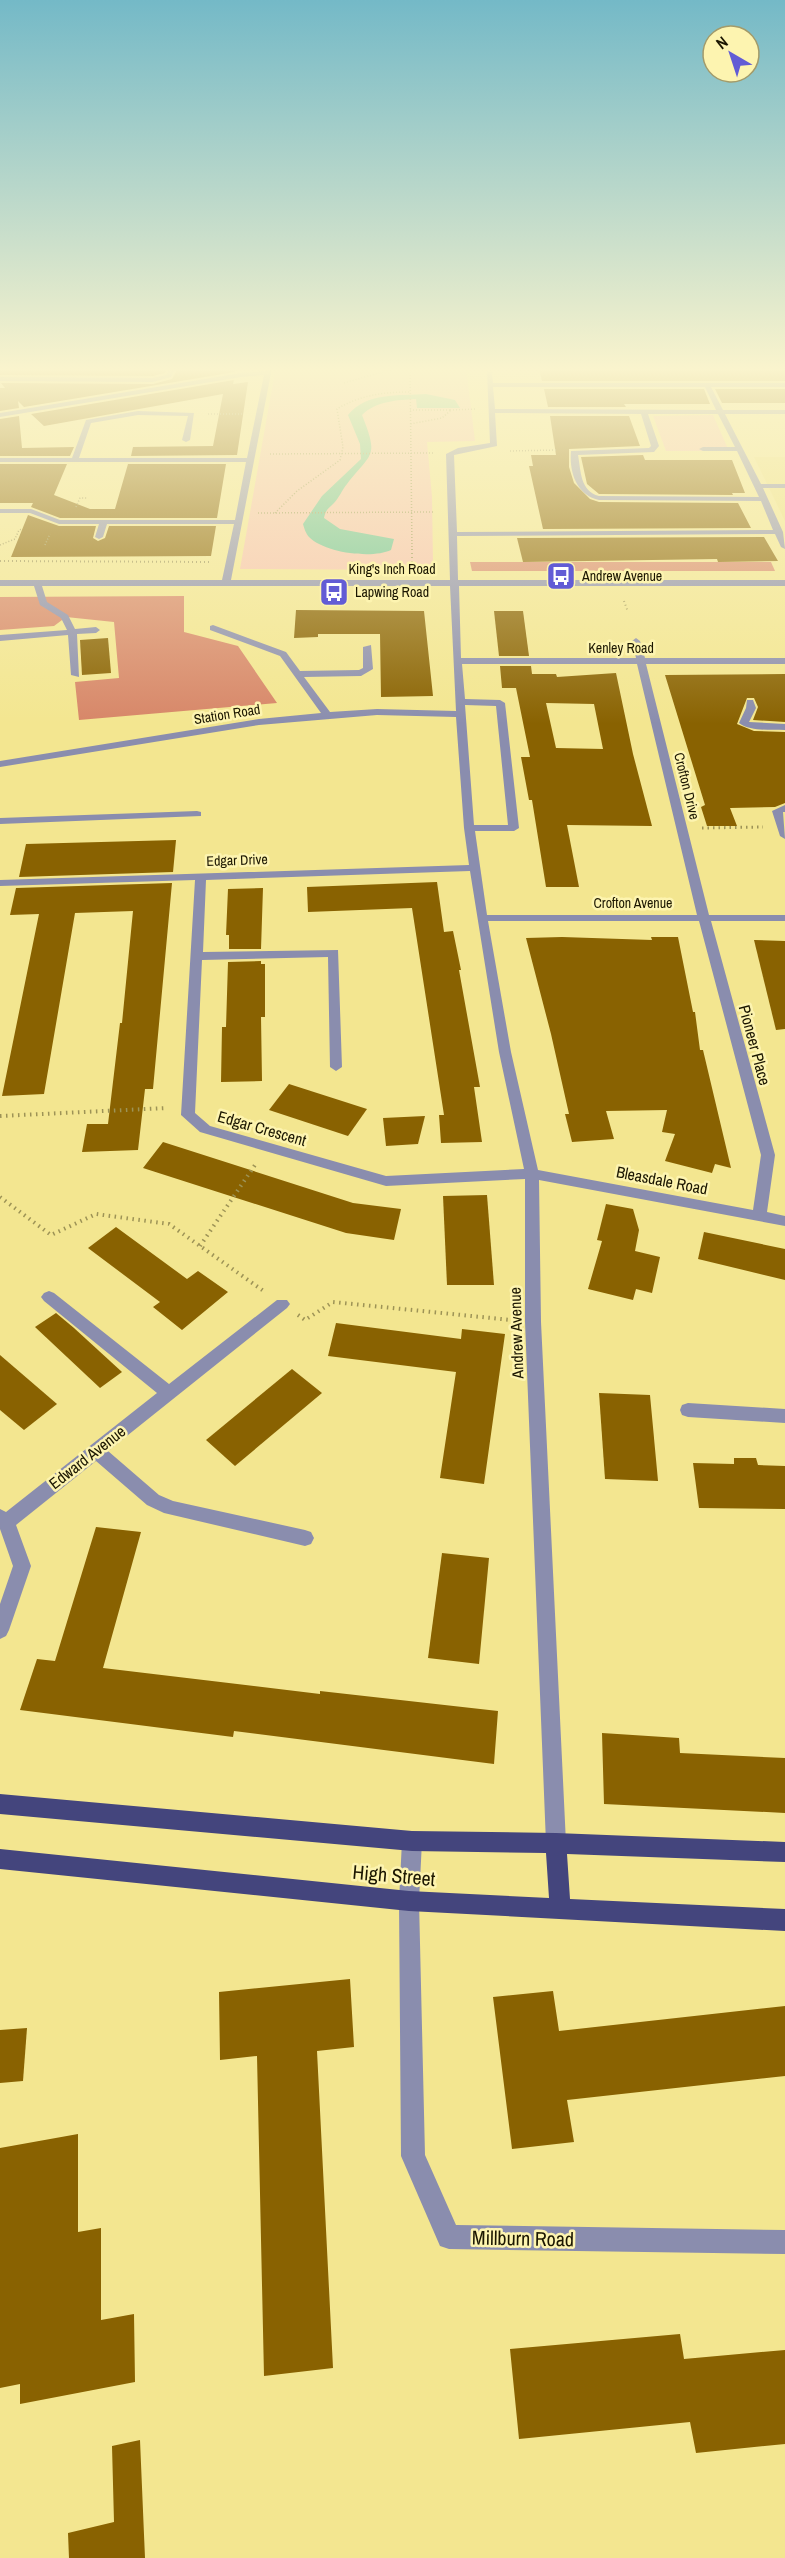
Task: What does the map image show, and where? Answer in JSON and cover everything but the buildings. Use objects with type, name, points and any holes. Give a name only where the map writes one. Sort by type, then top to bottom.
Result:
[{"type":"main road","name":"High Street","points":[[0,1804],[412,1841],[556,1843],[785,1852]]},
{"type":"main road","points":[[556,1843],[560,1909]]},
{"type":"main road","name":"High Street","points":[[0,1858],[409,1901],[785,1920]]},
{"type":"street","points":[[226,583],[244,485]]},
{"type":"street","name":"Andrew Avenue","points":[[452,485],[459,708],[470,828],[482,918],[505,1052],[532,1174],[533,1322],[556,1843]]},
{"type":"street","points":[[580,485],[581,490],[593,497],[764,499]]},
{"type":"street","points":[[785,486],[758,486],[785,547]]},
{"type":"street","points":[[0,511],[31,511],[59,522],[238,522]]},
{"type":"street","points":[[99,537],[104,522]]},
{"type":"street","points":[[454,534],[779,532]]},
{"type":"street","name":"King's Inch Road","points":[[0,583],[785,584]]},
{"type":"street","points":[[38,583],[43,603],[65,617],[72,632],[76,675]]},
{"type":"street","points":[[213,628],[283,654],[327,715]]},
{"type":"street","points":[[0,638],[96,630]]},
{"type":"street","name":"Crofton Drive","points":[[636,641],[704,918]]},
{"type":"street","points":[[297,674],[361,673],[368,669],[368,647]]},
{"type":"street","name":"Kenley Road","points":[[457,661],[785,662]]},
{"type":"street","points":[[750,702],[751,708],[744,723],[752,726],[785,727]]},
{"type":"street","points":[[459,708],[500,703],[514,828],[470,828]]},
{"type":"street","name":"Station Road","points":[[0,764],[259,722],[327,715],[459,708]]},
{"type":"street","points":[[784,831],[777,811],[785,808]]},
{"type":"street","points":[[0,821],[196,814]]},
{"type":"street","name":"Edgar Drive","points":[[0,883],[475,868]]},
{"type":"street","points":[[188,1107],[201,876]]},
{"type":"street","name":"Crofton Avenue","points":[[482,918],[785,918]]},
{"type":"street","name":"Pioneer Place","points":[[704,918],[768,1155],[759,1216]]},
{"type":"street","points":[[197,956],[334,953],[336,1067]]},
{"type":"street","name":"Edgar Crescent","points":[[188,1107],[188,1115],[205,1129],[386,1181],[532,1174]]},
{"type":"street","name":"Bleasdale Road","points":[[532,1174],[785,1221]]},
{"type":"street","points":[[49,1296],[168,1393]]},
{"type":"street","name":"Edward Avenue","points":[[3,1519],[96,1450],[282,1304]]},
{"type":"street","points":[[688,1410],[785,1416]]},
{"type":"street","points":[[96,1450],[153,1500],[170,1508],[305,1538]]},
{"type":"street","points":[[0,1630],[22,1566],[3,1519]]},
{"type":"street","name":"Millburn Road","points":[[412,1841],[409,1901],[413,2156],[449,2237],[785,2242]]},
{"type":"path","points":[[275,513],[284,501],[305,485]]},
{"type":"path","points":[[412,485],[412,572]]},
{"type":"path","points":[[239,512],[412,512]]},
{"type":"path","points":[[0,561],[230,562]]},
{"type":"path","points":[[681,828],[784,831]]},
{"type":"path","points":[[0,1116],[188,1107]]},
{"type":"path","points":[[200,1246],[267,1147]]},
{"type":"path","points":[[0,1197],[51,1236],[96,1214],[169,1224],[305,1320],[333,1302],[533,1322]]},
{"type":"shaded area","points":[[255,485],[431,485],[433,565],[425,570],[240,569]]},
{"type":"shaded area","points":[[333,485],[346,485],[324,518],[340,529],[394,539],[391,550],[372,554],[349,553],[316,543],[306,533],[303,524],[322,496]]},
{"type":"shaded area","points":[[768,485],[785,485],[785,521]]},
{"type":"shaded area","points":[[470,562],[771,562],[775,571],[472,571]]},
{"type":"shaded area","points":[[184,596],[184,632],[238,646],[277,703],[79,720],[75,682],[119,678],[114,622],[66,617],[54,626],[0,630],[0,597]]},
{"type":"place","name":"Andrew Avenue","points":[[561,576]]},
{"type":"place","name":"Lapwing Road","points":[[334,592]]}]
